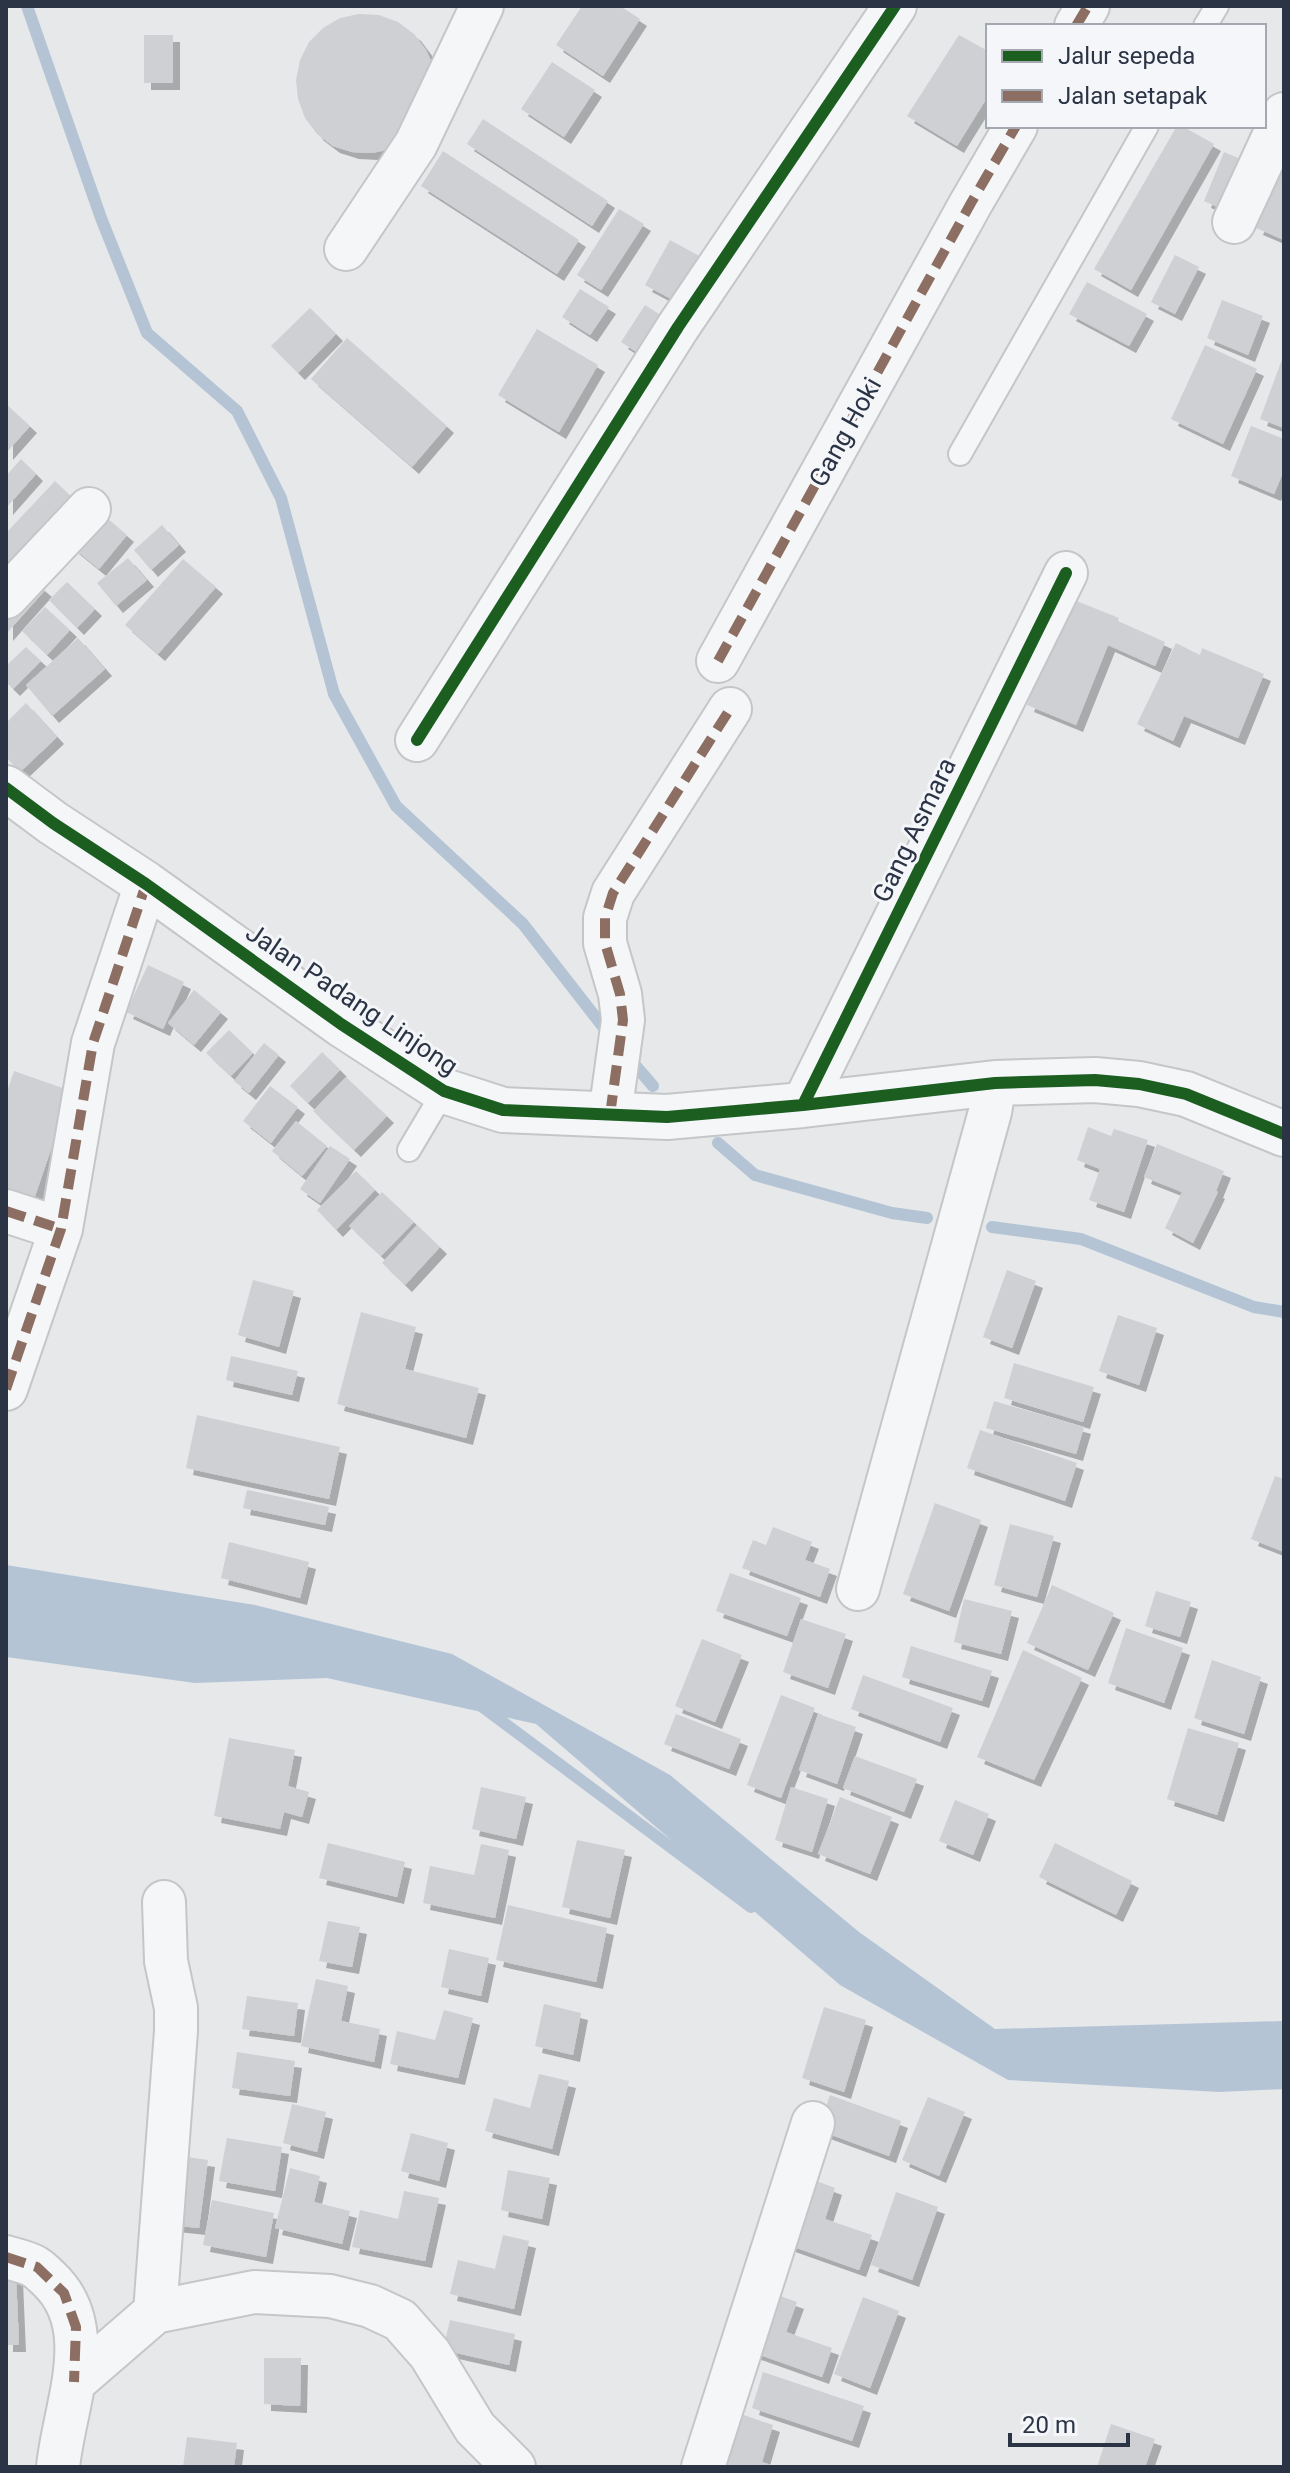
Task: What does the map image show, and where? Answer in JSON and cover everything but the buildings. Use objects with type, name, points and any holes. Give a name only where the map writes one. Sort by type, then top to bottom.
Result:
[{"type":"street","points":[[346,249],[416,144],[482,6]]},
{"type":"street","points":[[417,740],[678,327],[895,6]]},
{"type":"street","points":[[1077,24],[1088,6]]},
{"type":"street","points":[[1234,222],[1284,114]]},
{"type":"street","name":"Gang Hoki","points":[[718,661],[1015,128]]},
{"type":"street","points":[[6,597],[89,509]]},
{"type":"street","name":"Gang Asmara","points":[[803,1105],[1066,573]]},
{"type":"street","points":[[612,1097],[623,1020],[620,994],[605,943],[605,918],[613,893],[730,709]]},
{"type":"street","name":"Jalan Padang Linjong","points":[[6,788],[341,1024],[444,1091],[503,1110],[612,1097],[667,1117],[995,1083],[1095,1080],[1139,1084],[1186,1094],[1284,1134]]},
{"type":"street","points":[[6,1389],[61,1229],[93,1043],[146,884]]},
{"type":"street","points":[[858,1589],[990,1112],[995,1083]]},
{"type":"street","points":[[6,1211],[61,1229]]},
{"type":"street","points":[[155,2312],[176,2031],[176,2008],[166,1961],[164,1902]]},
{"type":"street","points":[[703,2467],[813,2123]]},
{"type":"street","points":[[6,2257],[37,2267],[64,2293],[76,2327],[74,2382],[58,2467]]},
{"type":"street","points":[[74,2382],[155,2312],[254,2292],[330,2296],[370,2306],[400,2320],[430,2354],[475,2428],[514,2467]]},
{"type":"lane","points":[[1206,24],[1217,6]]},
{"type":"lane","points":[[960,454],[1146,128]]},
{"type":"lane","points":[[409,1150],[444,1091]]},
{"type":"water","points":[[6,1565],[255,1605],[452,1654],[670,1775],[859,1932],[995,2029],[1284,2021],[1284,2089],[1219,2092],[1008,2080],[840,1985],[536,1724],[327,1678],[195,1683],[6,1657]]},
{"type":"waterway","points":[[27,6],[101,218],[147,333],[237,411],[281,498],[334,694],[396,806],[523,924],[611,1037]]},
{"type":"waterway","points":[[628,1057],[653,1086]]},
{"type":"waterway","points":[[718,1143],[755,1175],[892,1213],[927,1218]]},
{"type":"waterway","points":[[992,1227],[1081,1239],[1254,1307],[1284,1312]]},
{"type":"waterway","points":[[480,1705],[751,1907]]},
{"type":"marked path","points":[[1077,24],[1088,6]]},
{"type":"marked path","points":[[718,661],[1015,128]]},
{"type":"marked path","points":[[610,1115],[623,1020],[620,994],[605,943],[605,918],[613,893],[730,709]]},
{"type":"marked path","points":[[6,1389],[61,1229],[93,1043],[146,884]]},
{"type":"marked path","points":[[6,1211],[61,1229]]},
{"type":"marked path","points":[[6,2257],[37,2267],[64,2293],[76,2327],[74,2382]]},
{"type":"cycle path","points":[[417,740],[678,327],[895,6]]},
{"type":"cycle path","points":[[803,1105],[1066,573]]},
{"type":"cycle path","points":[[6,788],[341,1024],[444,1091],[503,1110],[667,1117],[995,1083],[1095,1080],[1139,1084],[1186,1094],[1284,1134]]}]
